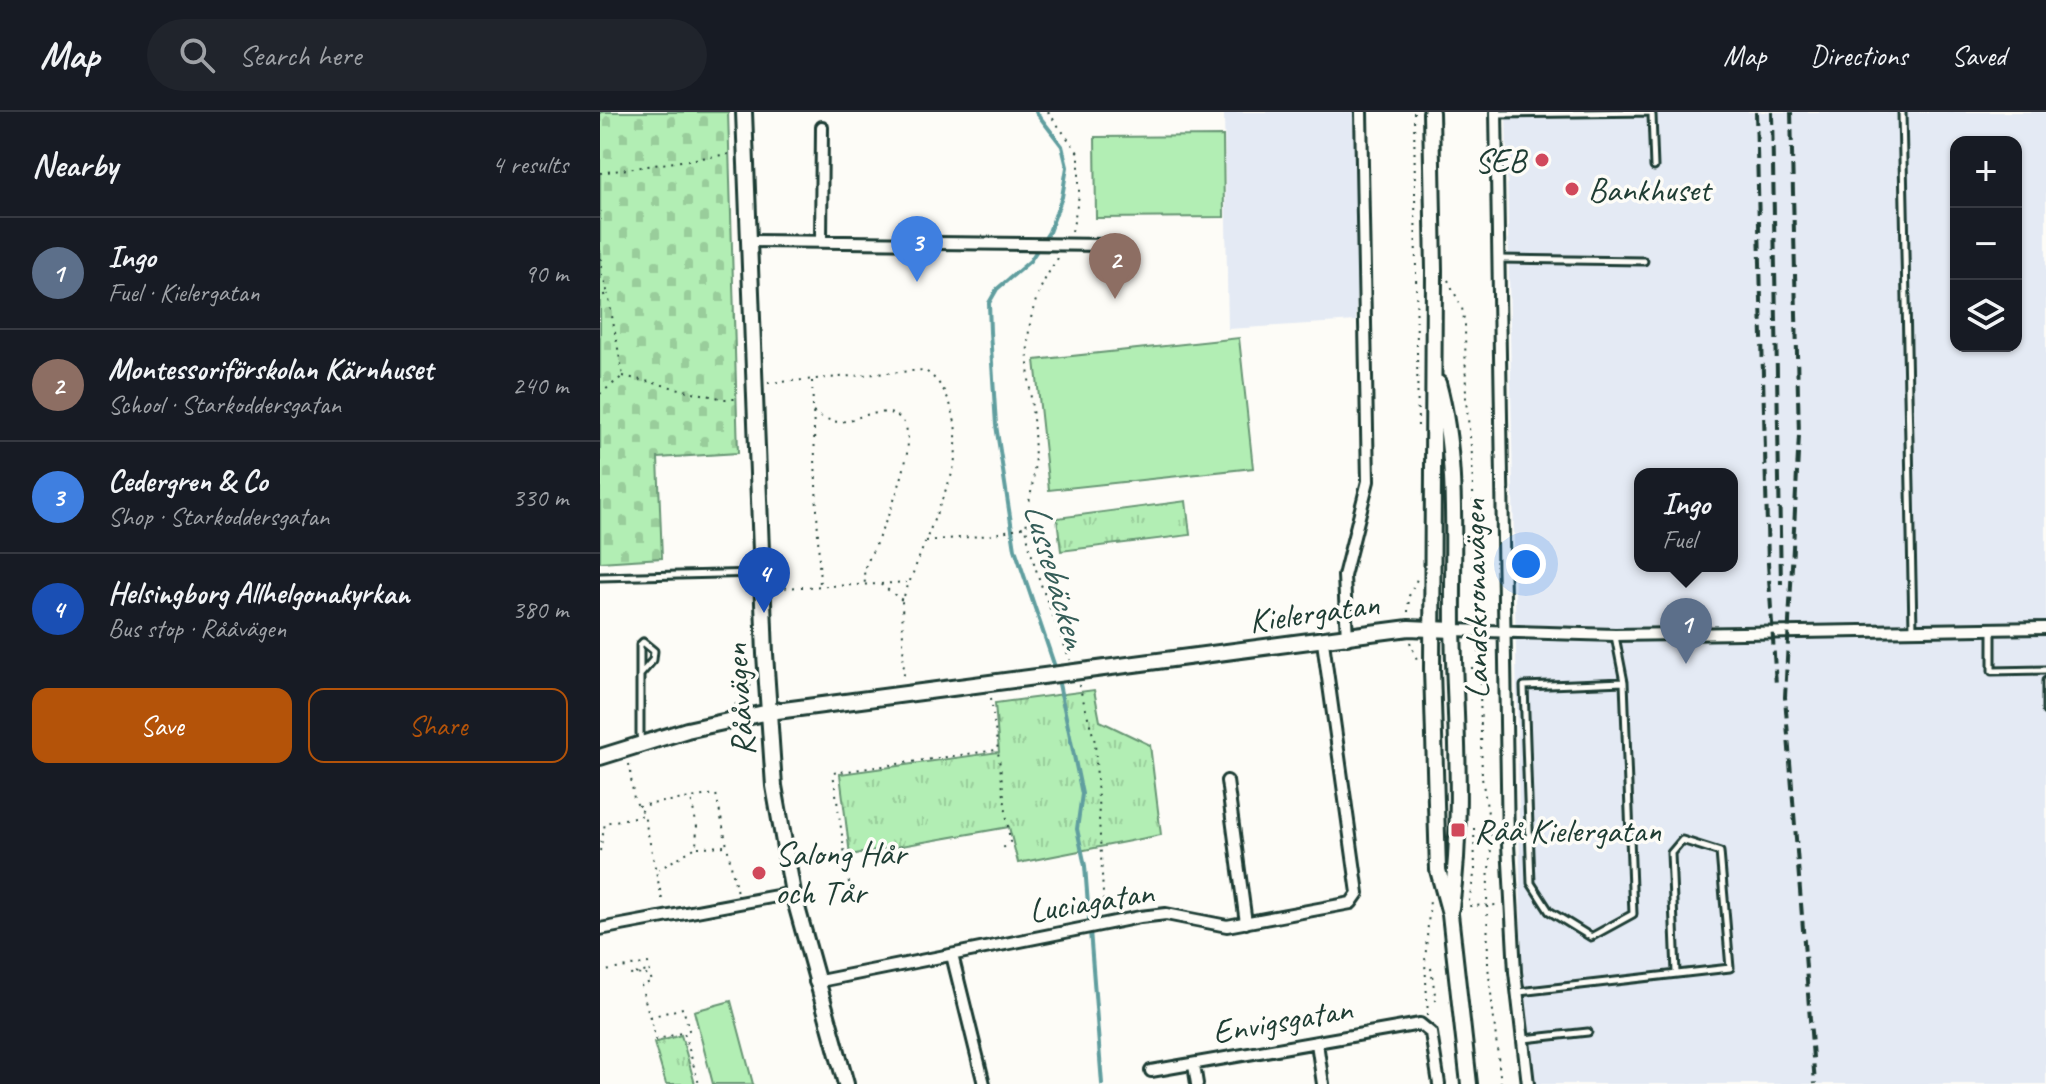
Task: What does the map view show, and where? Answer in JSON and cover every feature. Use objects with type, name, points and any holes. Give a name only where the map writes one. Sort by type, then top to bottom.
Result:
[{"type":"street","name":"Rååvägen","points":[[744,112],[774,786],[793,893],[815,982],[846,1084]]},
{"type":"street","points":[[1347,639],[1344,576],[1361,521],[1368,481],[1361,112]]},
{"type":"street","name":"Landskronavägen","points":[[1431,112],[1433,629],[1438,870],[1450,914],[1469,1084]]},
{"type":"street","name":"Landskronavägen","points":[[1496,113],[1511,904],[1528,1084]]},
{"type":"street","points":[[821,241],[822,127]]},
{"type":"street","points":[[749,241],[1108,245]]},
{"type":"street","name":"Landskronavägen","points":[[1434,371],[1445,408],[1452,491],[1458,830],[1450,914]]},
{"type":"street","name":"Kielergatan","points":[[600,757],[769,712],[1347,639],[1409,628],[1615,635],[2046,628]]},
{"type":"street","name":"Luciagatan","points":[[815,982],[1166,914],[1227,926],[1351,903],[1358,893],[1323,642]]},
{"type":"street","points":[[1227,781],[1246,923]]},
{"type":"street","points":[[600,929],[793,893]]},
{"type":"street","points":[[952,955],[984,1084]]},
{"type":"street","name":"Envigsgatan","points":[[1151,1071],[1423,1025],[1431,1033],[1439,1084]]},
{"type":"street","points":[[1317,1043],[1323,1084]]},
{"type":"street","points":[[1194,1065],[1197,1084]]},
{"type":"lane","points":[[1902,112],[1913,628]]},
{"type":"lane","points":[[1496,113],[1652,113],[1654,167]]},
{"type":"lane","points":[[1499,259],[1644,261]]},
{"type":"lane","points":[[600,577],[764,581]]},
{"type":"lane","points":[[1992,628],[1992,671],[2046,670]]},
{"type":"lane","points":[[1615,635],[1624,682],[1633,914],[1591,937],[1549,911],[1531,883],[1524,686],[1624,682]]},
{"type":"lane","points":[[640,675],[653,660],[654,651],[643,642],[640,645],[640,675],[642,744]]},
{"type":"lane","points":[[2046,681],[2046,711]]},
{"type":"lane","points":[[1519,992],[1730,968],[1720,852],[1682,840],[1671,853],[1676,973]]},
{"type":"lane","points":[[1523,1039],[1588,1032]]},
{"type":"path","points":[[1048,112],[1079,154],[1077,219],[1068,244],[1042,283],[1030,319],[1026,347],[1034,473],[1025,509],[1026,526],[1029,545],[1070,674],[1095,742],[1102,925]]},
{"type":"path","points":[[600,173],[746,152]]},
{"type":"path","points":[[600,250],[602,275],[623,376]]},
{"type":"path","points":[[1434,270],[1452,285],[1465,325],[1466,401],[1472,455],[1474,526],[1480,559],[1482,778],[1492,837],[1487,906],[1489,977],[1501,1084]]},
{"type":"path","points":[[600,296],[608,294]]},
{"type":"path","points":[[623,376],[724,399],[812,380],[924,370],[933,375],[953,410],[956,459],[902,601],[905,696]]},
{"type":"path","points":[[600,394],[623,376]]},
{"type":"path","points":[[812,380],[820,587]]},
{"type":"path","points":[[813,412],[838,423],[877,413],[887,414],[903,423],[909,434],[908,462],[864,570],[865,585]]},
{"type":"path","points":[[925,541],[1004,532],[1026,526]]},
{"type":"path","points":[[764,581],[820,587],[908,582]]},
{"type":"path","points":[[880,584],[902,601]]},
{"type":"path","points":[[990,685],[1010,842],[1003,848]]},
{"type":"path","points":[[626,749],[666,917]]},
{"type":"path","points":[[849,883],[833,773],[996,750]]},
{"type":"path","points":[[638,806],[716,794],[739,903]]},
{"type":"path","points":[[690,798],[697,827],[696,847]]},
{"type":"path","points":[[600,849],[605,823],[644,815]]},
{"type":"path","points":[[1474,831],[1472,867],[1475,870],[1468,906],[1511,904]]},
{"type":"path","points":[[656,871],[696,847],[727,846]]},
{"type":"path","points":[[600,972],[648,963],[649,970],[650,983],[646,974],[630,978],[630,975],[649,970]]},
{"type":"path","points":[[1431,968],[1436,1001]]},
{"type":"path","points":[[641,985],[656,1040],[689,1030],[683,1008],[650,1017]]},
{"type":"path","points":[[684,1032],[699,1084]]},
{"type":"shaded area","points":[[1224,112],[1360,112],[1356,321],[1228,329]]},
{"type":"shaded area","points":[[1506,112],[2046,112],[2046,1084],[1524,1084]]},
{"type":"green space","points":[[600,112],[728,112],[738,453],[658,458],[662,558],[600,562]]},
{"type":"green space","points":[[1223,136],[1224,217],[1096,218],[1095,137]]},
{"type":"green space","points":[[1239,338],[1253,468],[1049,490],[1035,360]]},
{"type":"green space","points":[[1186,501],[1190,535],[1061,551],[1057,518]]},
{"type":"green space","points":[[1094,690],[1100,721],[1150,745],[1161,835],[1018,863],[1009,827],[850,855],[840,774],[999,752],[995,703]]},
{"type":"green space","points":[[731,1001],[753,1084],[713,1084],[694,1011]]},
{"type":"green space","points":[[681,1035],[695,1084],[666,1084],[654,1043]]},
{"type":"waterway","name":"Lussebäcken","points":[[1036,112],[1062,146],[1067,167],[1062,197],[1049,232],[1030,261],[997,289],[989,303],[990,332],[996,425],[1015,549],[1056,670]]},
{"type":"waterway","name":"Lussebäcken","points":[[1058,679],[1082,794],[1077,829],[1085,866],[1102,1084]]},
{"type":"railway","points":[[1756,112],[1768,563],[1776,685]]},
{"type":"railway","points":[[1772,112],[1781,584]]},
{"type":"railway","points":[[1791,112],[1799,435],[1785,697],[1815,1084]]},
{"type":"place","name":"SEB","points":[[1542,160]]},
{"type":"place","name":"Bankhuset","points":[[1572,189]]},
{"type":"place","name":"Cedergren & Co","points":[[917,282]]},
{"type":"place","name":"Montessoriförskolan Kärnhuset","points":[[1115,299]]},
{"type":"place","name":"Helsingborg Allhelgonakyrkan","points":[[764,613]]},
{"type":"place","name":"Ingo","points":[[1686,664]]},
{"type":"place","name":"Råå Kielergatan","points":[[1458,830]]},
{"type":"place","name":"Salong Hår och Tår","points":[[759,873]]}]
